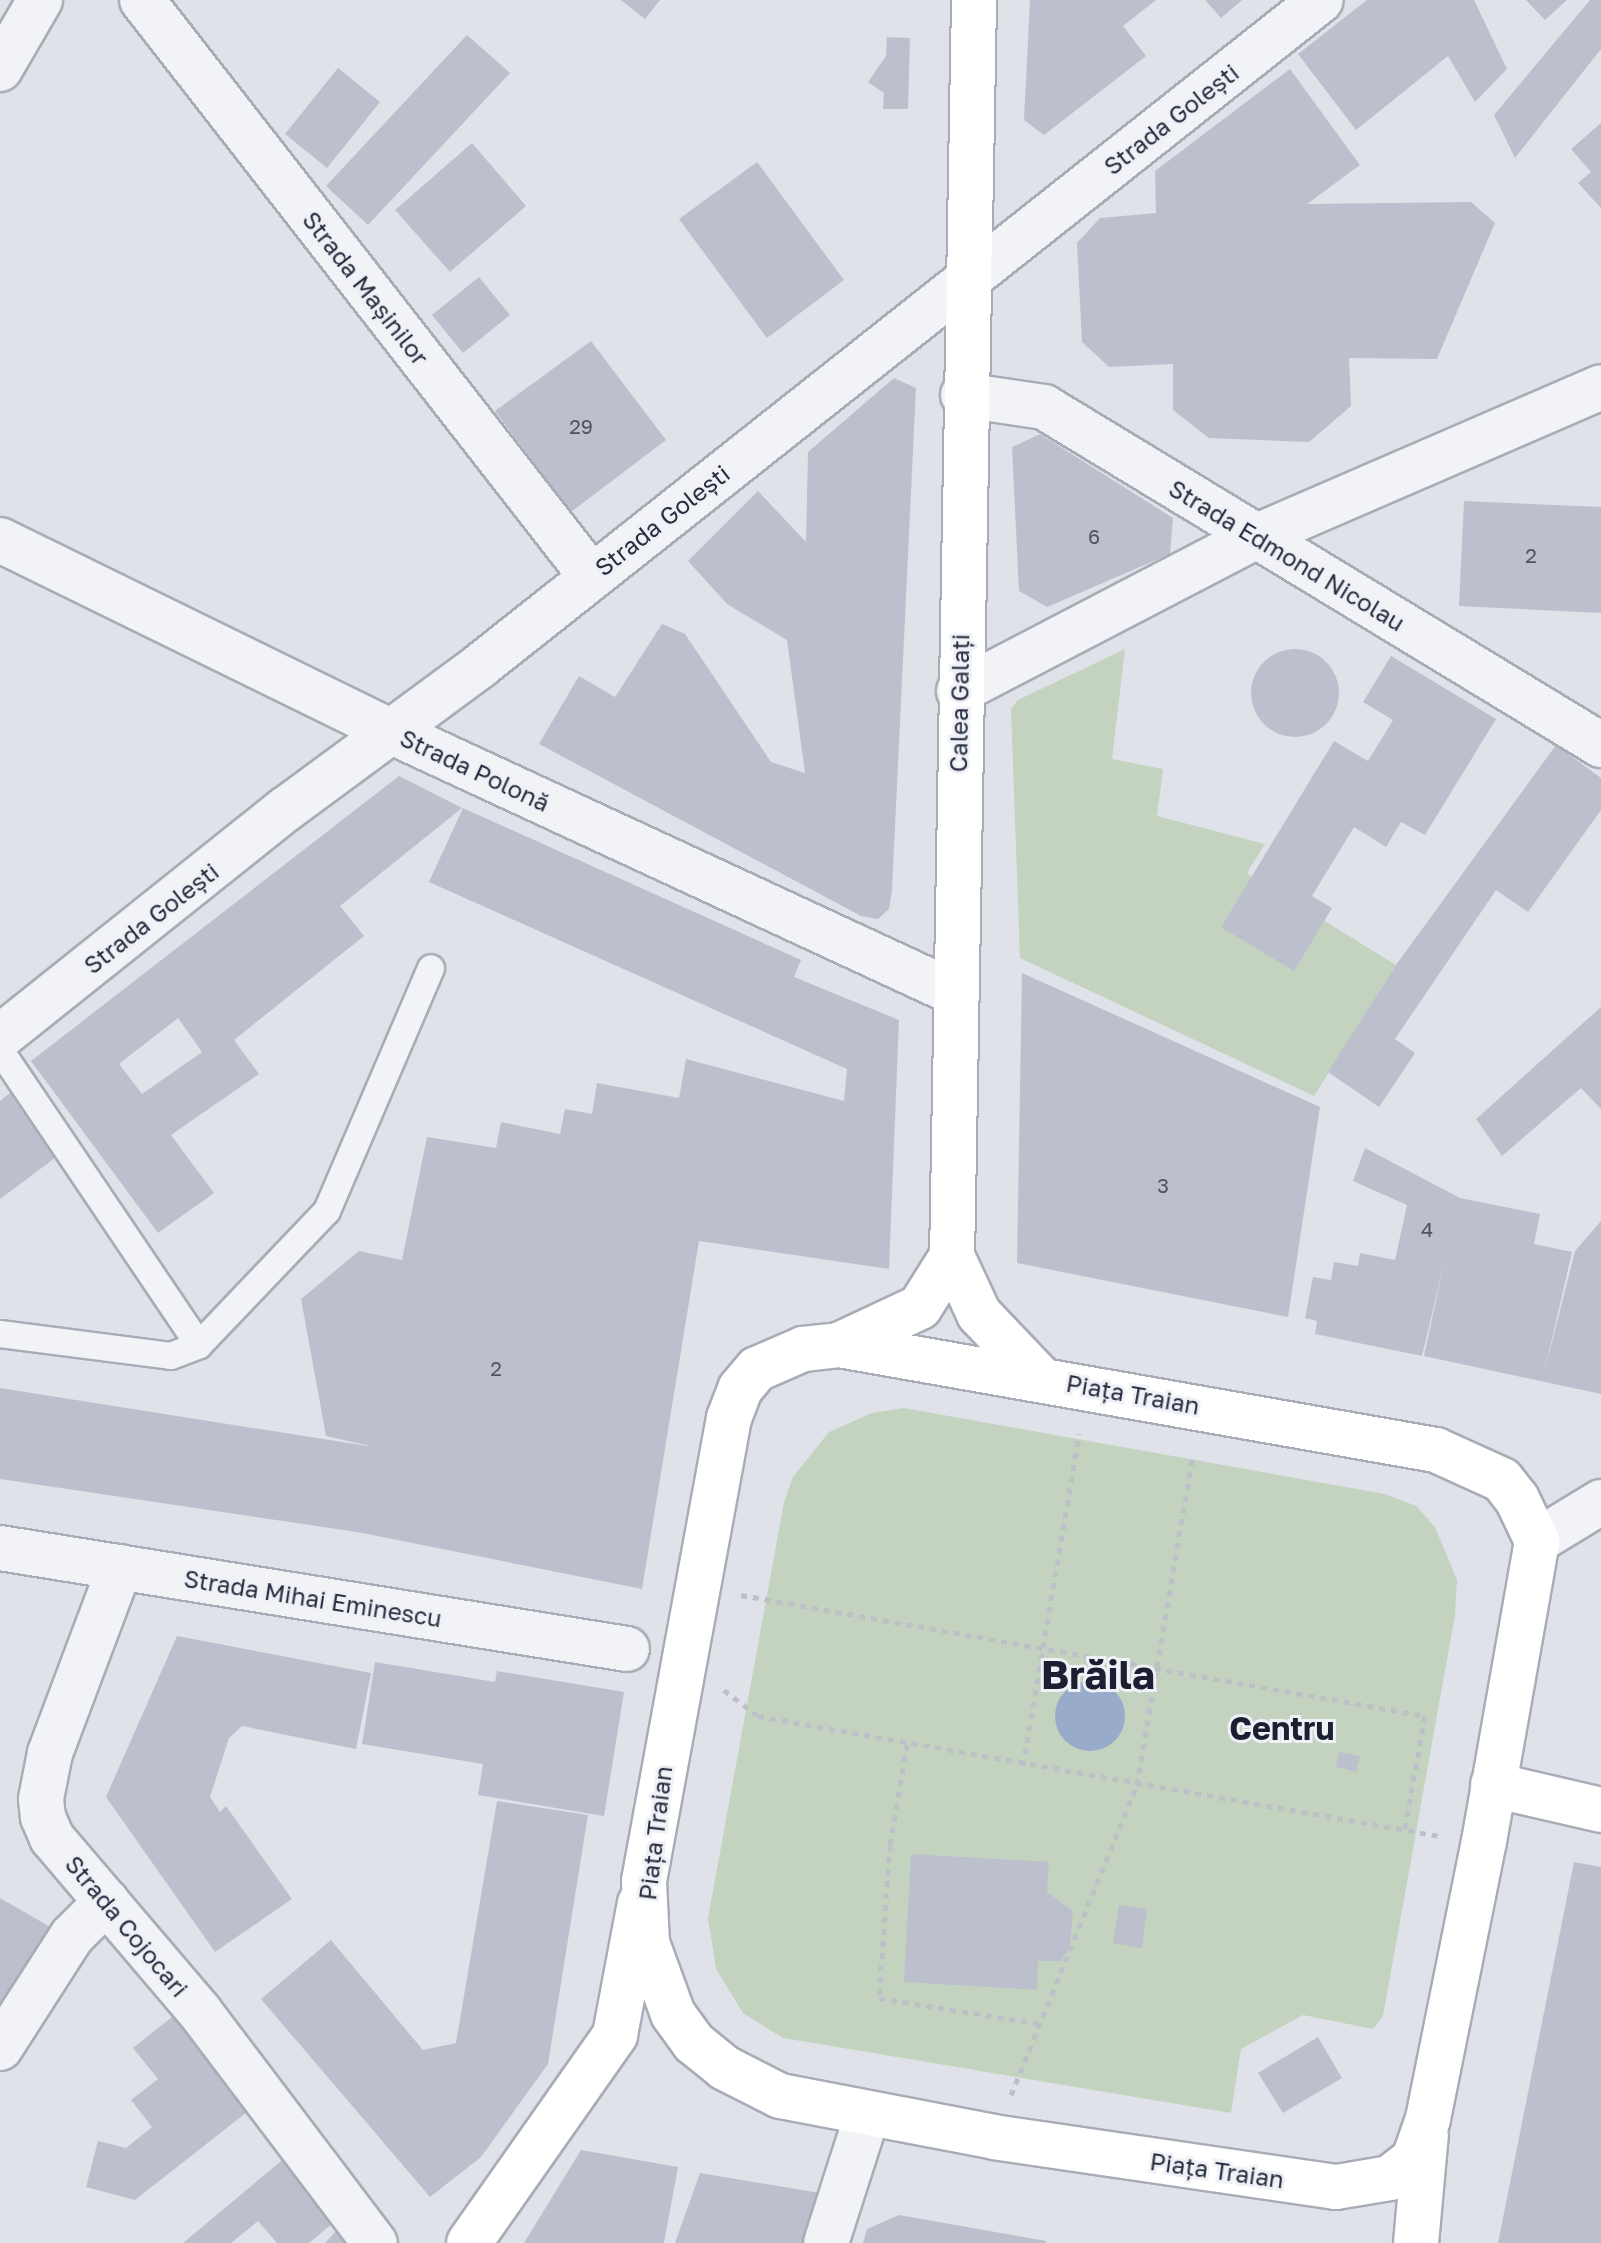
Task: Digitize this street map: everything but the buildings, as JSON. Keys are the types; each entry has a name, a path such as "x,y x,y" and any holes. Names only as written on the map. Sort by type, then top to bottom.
{"main road":[{"name":"Calea Galați","path":"974,0 963,395 952,1256 979,1314 1039,1377"},
{"path":"839,1345 920,1307 952,1256"},
{"name":"Piața Traian","path":"839,1345 1039,1377 1436,1450 1472,1463 1502,1480 1537,1541 1484,1841 1428,2119 1414,2159 1390,2178 1336,2187 995,2137 780,2096 750,2083 694,2043 657,1981 647,1943 644,1881 729,1418 740,1389 757,1369 803,1349 839,1345"},
{"path":"1493,1785 1601,1810"},
{"path":"469,2243 615,2035 644,1881"},
{"path":"1416,2243 1428,2119"}],"street":[{"path":"0,69 40,0"},
{"name":"Strada Mașinilor","path":"142,0 591,576"},
{"name":"Strada Golești","path":"0,1037 286,809 392,732 1321,0"},
{"path":"959,691 1255,537 1601,387"},
{"name":"Strada Edmond Nicolau","path":"963,395 1044,407 1601,745"},
{"name":"Strada Polonă","path":"0,540 392,732 953,992"},
{"path":"1537,1541 1601,1502"},
{"name":"Strada Mihai Eminescu","path":"0,1548 627,1649"},
{"name":"Strada Cojocari","path":"120,1567 50,1753 41,1799 52,1838 200,2012 375,2243"},
{"path":"0,2048 72,1936 107,1901"},
{"path":"826,2243 867,2115"}],"lane":[{"path":"0,1334 171,1356 199,1345 327,1211 431,968"},
{"path":"0,1050 199,1345"}],"path":[{"path":"1023,1766 1087,1386"},
{"path":"995,2137 1137,1785 1201,1406"},
{"path":"731,1593 1156,1671 1425,1716 1404,1832"},
{"path":"714,1683 758,1716 1404,1832 1484,1841"},
{"path":"907,1744 890,1845 879,1998 1040,2024"}],"green space":[{"path":"1125,649 1112,759 1163,769 1157,816 1265,844 1247,873 1396,965 1314,1096 1020,958 1011,709 1018,700"},
{"path":"904,1408 1385,1494 1416,1506 1435,1527 1457,1580 1455,1615 1383,2016 1373,2029 1303,2015 1241,2049 1231,2113 783,2038 743,2013 716,1969 708,1918 784,1502 793,1477 829,1432 872,1413"}],"water":[{"path":"1090,1681 1115,1691 1125,1716 1115,1741 1090,1751 1065,1741 1055,1716 1065,1691"}],"district":[{"name":"Brăila","path":"1098,1674"},
{"name":"Centru","path":"1282,1728"}]}
